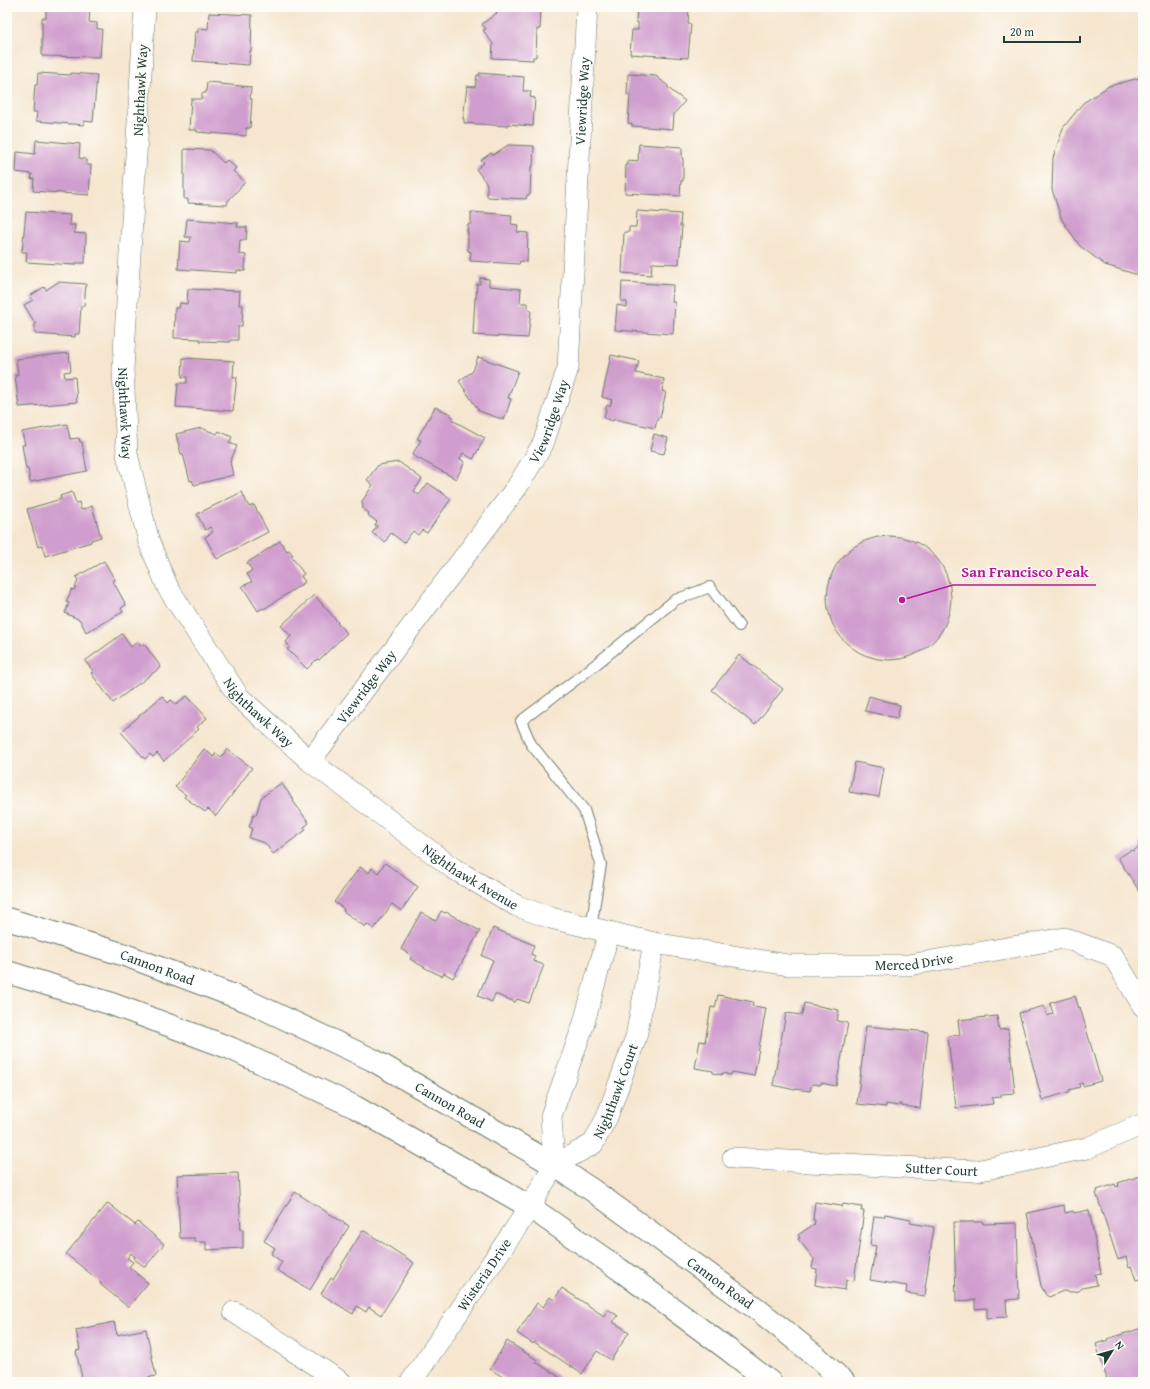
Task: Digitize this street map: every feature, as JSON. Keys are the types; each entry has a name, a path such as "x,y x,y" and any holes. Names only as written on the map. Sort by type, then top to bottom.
{"main road":[{"name":"Cannon Road","path":"7,919 125,955 250,1002 373,1060 554,1165 624,1213 757,1309 817,1357 844,1382"},
{"path":"7,972 109,1003 230,1048 355,1107 530,1207 644,1288 770,1382"}],"street":[{"name":"Nighthawk Way","path":"144,7 123,369 127,454 149,542 168,588 239,697 310,761"},
{"name":"Viewridge Way","path":"310,761 517,488 543,444 568,368 587,7"},
{"name":"Nighthawk Avenue","path":"310,761 454,869 517,906 556,920 654,943"},
{"path":"554,1165 551,1116 583,1026 600,930"},
{"name":"Merced Drive","path":"654,943 788,965 909,965 1065,938 1113,956 1143,1006"},
{"name":"Nighthawk Court","path":"554,1165 593,1144 607,1116 636,1037 654,943"},
{"name":"Sutter Court","path":"733,1158 976,1171 1087,1148 1143,1124"},
{"name":"Wisteria Drive","path":"411,1382 530,1207 554,1165"},
{"path":"234,1312 341,1382"}],"lane":[{"path":"600,930 601,864 584,810 531,744 521,721 590,669 675,600 710,587 740,626"}],"building":[{"path":"46,7 90,8 89,22 97,23 97,29 102,29 100,57 42,56 42,18 46,18"},
{"path":"493,7 541,8 540,29 537,29 536,57 533,57 533,60 492,58 493,44 483,30 486,29 482,24 497,13"},
{"path":"637,7 689,7 688,24 691,24 688,58 630,54 632,30 638,30 638,22 636,22"},
{"path":"209,13 252,15 249,65 193,61 195,32 198,32 198,28 208,29"},
{"path":"38,73 97,75 93,122 84,121 84,125 36,121 37,112 33,112 35,85 37,85"},
{"path":"479,73 524,77 523,91 531,91 530,97 535,98 533,126 464,123 463,119 467,86 475,87 477,75 480,76"},
{"path":"628,74 656,76 668,86 668,88 685,101 674,114 673,129 632,126 632,124 628,123 630,95 627,95"},
{"path":"1143,77 1143,274 1135,274 1105,265 1080,246 1062,220 1052,190 1053,158 1063,128 1083,103 1109,86"},
{"path":"207,82 251,87 250,99 252,99 250,128 246,128 246,136 189,130 191,99 202,99 202,93 206,93"},
{"path":"36,140 80,144 79,158 86,159 86,165 91,165 89,195 33,191 34,178 31,179 32,174 16,172 17,152 35,154"},
{"path":"639,144 682,147 683,181 681,181 680,196 625,193 626,165 628,165 628,160 638,161"},
{"path":"508,145 534,146 533,167 531,167 530,195 527,195 526,199 487,197 487,184 476,169 484,163 481,160 491,153 493,155"},
{"path":"184,149 210,150 224,163 227,160 236,168 233,171 245,182 228,201 227,205 188,203 188,199 184,199"},
{"path":"637,211 681,214 680,226 682,226 679,264 652,263 651,275 622,273 624,232 629,232 629,227 636,227"},
{"path":"26,212 70,215 69,225 75,225 74,233 86,234 85,263 75,263 75,265 26,262 27,252 22,252"},
{"path":"471,212 512,215 511,224 518,225 517,232 528,233 527,262 520,261 519,264 470,261 471,252 468,251 467,232 468,224 471,224"},
{"path":"187,219 238,223 237,227 247,227 246,240 240,240 239,254 246,255 245,271 237,270 237,273 178,269 180,241 190,242 191,237 185,237"},
{"path":"480,278 489,279 489,286 521,289 520,303 528,303 528,310 531,311 528,338 473,335 475,298 477,284 480,284"},
{"path":"58,282 86,284 84,306 81,306 79,334 75,334 75,337 35,334 35,323 24,305 33,300 30,296 44,287 46,290"},
{"path":"622,282 673,285 672,302 675,302 673,334 615,330 617,305 627,307 627,302 621,301"},
{"path":"188,289 240,291 239,305 243,305 242,326 238,326 238,340 230,340 230,342 174,338 175,308 179,308 180,303 187,304"},
{"path":"69,353 71,371 64,372 65,378 75,377 77,402 19,407 15,375 18,375 16,359"},
{"path":"611,355 639,361 636,373 664,379 662,391 666,392 660,418 658,417 655,428 614,419 613,421 604,418 607,405 610,406 612,400 602,397"},
{"path":"478,357 518,371 508,398 511,399 504,420 479,411 459,381 473,371"},
{"path":"183,358 234,361 233,377 237,377 233,411 176,407 178,383 187,383 187,377 182,377"},
{"path":"435,407 451,414 450,415 453,417 452,420 485,438 473,459 463,453 460,459 465,462 456,479 412,455 421,440 417,439"},
{"path":"67,424 70,439 79,438 80,442 82,442 87,471 30,482 22,445 25,445 22,432"},
{"path":"201,428 217,434 219,431 232,437 229,443 237,446 230,462 233,475 194,485 192,480 190,481 176,434"},
{"path":"654,434 668,438 664,454 650,451"},
{"path":"399,462 422,479 414,491 419,495 428,483 451,499 427,533 422,530 418,535 413,531 404,543 391,533 385,542 372,533 377,526 375,525 377,522 363,509 362,501 373,485 367,480 378,465"},
{"path":"72,492 76,503 79,502 81,510 92,506 101,537 91,540 91,542 45,556 42,545 38,547 27,509 61,499 60,496"},
{"path":"242,492 249,507 254,505 268,532 217,559 205,537 213,532 210,527 205,530 197,514"},
{"path":"889,536 913,540 924,546 933,554 941,563 947,574 951,598 947,622 941,633 933,642 924,650 913,656 889,660 865,656 854,650 845,642 837,633 831,622 827,598 831,574 837,563 845,554 854,546 865,540"},
{"path":"280,541 287,551 289,550 293,555 291,556 304,574 301,576 305,582 264,609 263,608 258,611 242,586 252,582 247,574 252,570 247,563"},
{"path":"104,561 115,580 113,581 126,605 121,608 123,612 86,632 80,620 65,613 69,603 66,602 72,589 74,590 78,581 76,577"},
{"path":"314,595 347,633 319,660 317,659 307,669 287,649 290,647 286,642 291,636 281,626"},
{"path":"122,634 131,647 137,642 141,646 144,644 161,667 113,703 91,673 94,672 85,661"},
{"path":"739,655 783,689 755,725 712,690"},
{"path":"162,696 168,703 171,700 176,704 187,696 207,718 197,727 199,729 164,761 157,753 153,757 150,754 145,759 121,732"},
{"path":"869,696 900,705 897,718 865,711"},
{"path":"204,749 214,757 216,753 221,757 227,749 252,768 216,816 208,809 205,812 184,797 186,795 175,787"},
{"path":"855,762 884,768 879,797 849,792"},
{"path":"281,783 309,823 304,827 306,830 273,854 265,843 249,838 252,828 249,827 254,814 256,815 261,798"},
{"path":"1142,834 1143,897 1118,858 1139,847"},
{"path":"385,863 418,887 401,911 392,904 374,929 367,924 365,927 343,911 344,909 334,902 360,867 369,873 372,868 378,873"},
{"path":"441,911 446,912 480,931 453,978 444,973 442,976 429,970 410,959 412,956 401,949 421,912 436,921"},
{"path":"493,928 534,945 531,954 535,956 533,961 544,965 529,1003 517,999 515,1002 495,994 492,1002 478,996 493,960 482,956"},
{"path":"718,995 753,1002 752,1006 766,1008 754,1076 732,1072 731,1075 722,1073 722,1075 713,1073 713,1071 695,1068 700,1041 705,1042 711,1007 715,1008"},
{"path":"1075,996 1079,1008 1080,1007 1101,1081 1083,1086 1082,1083 1079,1084 1080,1087 1069,1090 1069,1092 1042,1100 1019,1013 1044,1006 1047,1016 1053,1014 1050,1003"},
{"path":"804,1003 839,1010 837,1021 848,1023 836,1086 821,1083 820,1085 812,1084 810,1091 795,1090 773,1085 786,1013 802,1015"},
{"path":"997,1016 999,1030 1008,1029 1015,1093 1001,1094 1001,1097 992,1098 993,1104 956,1108 948,1036 960,1035 958,1020"},
{"path":"866,1026 928,1032 920,1108 901,1106 901,1104 898,1106 886,1104 886,1107 857,1104"},
{"path":"238,1173 241,1230 243,1229 243,1248 206,1250 206,1242 195,1242 195,1238 180,1238 177,1175"},
{"path":"1143,1175 1143,1278 1136,1280 1131,1266 1129,1267 1126,1257 1118,1260 1096,1193 1098,1192 1097,1190 1115,1184 1116,1187 1119,1186 1118,1183"},
{"path":"295,1192 349,1226 310,1290 277,1270 282,1262 271,1254 275,1248 264,1241"},
{"path":"815,1202 841,1207 843,1204 862,1207 861,1211 864,1211 854,1281 846,1280 845,1290 815,1285 817,1269 812,1268 814,1259 798,1239 800,1238 798,1235 814,1225 815,1220 813,1220"},
{"path":"108,1203 135,1225 138,1222 164,1244 145,1267 134,1259 135,1257 131,1253 127,1258 133,1262 129,1267 148,1283 128,1307 100,1284 102,1283 66,1254"},
{"path":"1064,1205 1065,1213 1089,1210 1101,1273 1095,1274 1097,1285 1082,1288 1079,1291 1063,1291 1049,1297 1046,1295 1041,1286 1027,1213"},
{"path":"885,1214 911,1219 910,1223 934,1227 925,1296 906,1293 907,1286 870,1280 876,1246 870,1245 874,1216 884,1217"},
{"path":"954,1222 983,1222 983,1224 1017,1223 1019,1299 1006,1300 1007,1317 987,1318 987,1308 975,1309 975,1300 956,1301"},
{"path":"363,1230 414,1263 381,1315 369,1307 366,1312 357,1306 353,1314 321,1294 331,1278 333,1279"},
{"path":"562,1288 604,1316 608,1309 618,1316 613,1322 629,1332 611,1360 597,1351 582,1374 534,1342 533,1344 517,1333 537,1303 543,1307 550,1297 554,1300"},
{"path":"1143,1321 1143,1382 1112,1382 1111,1378 1107,1379 1096,1344 1142,1328 1140,1322"},
{"path":"114,1322 117,1335 146,1329 156,1376 129,1382 128,1379 114,1382 83,1382 76,1351 80,1350 76,1330"},
{"path":"507,1341 537,1360 536,1362 567,1382 511,1382 490,1369"}],"place":[{"name":"San Francisco Peak","path":"902,600"}]}
